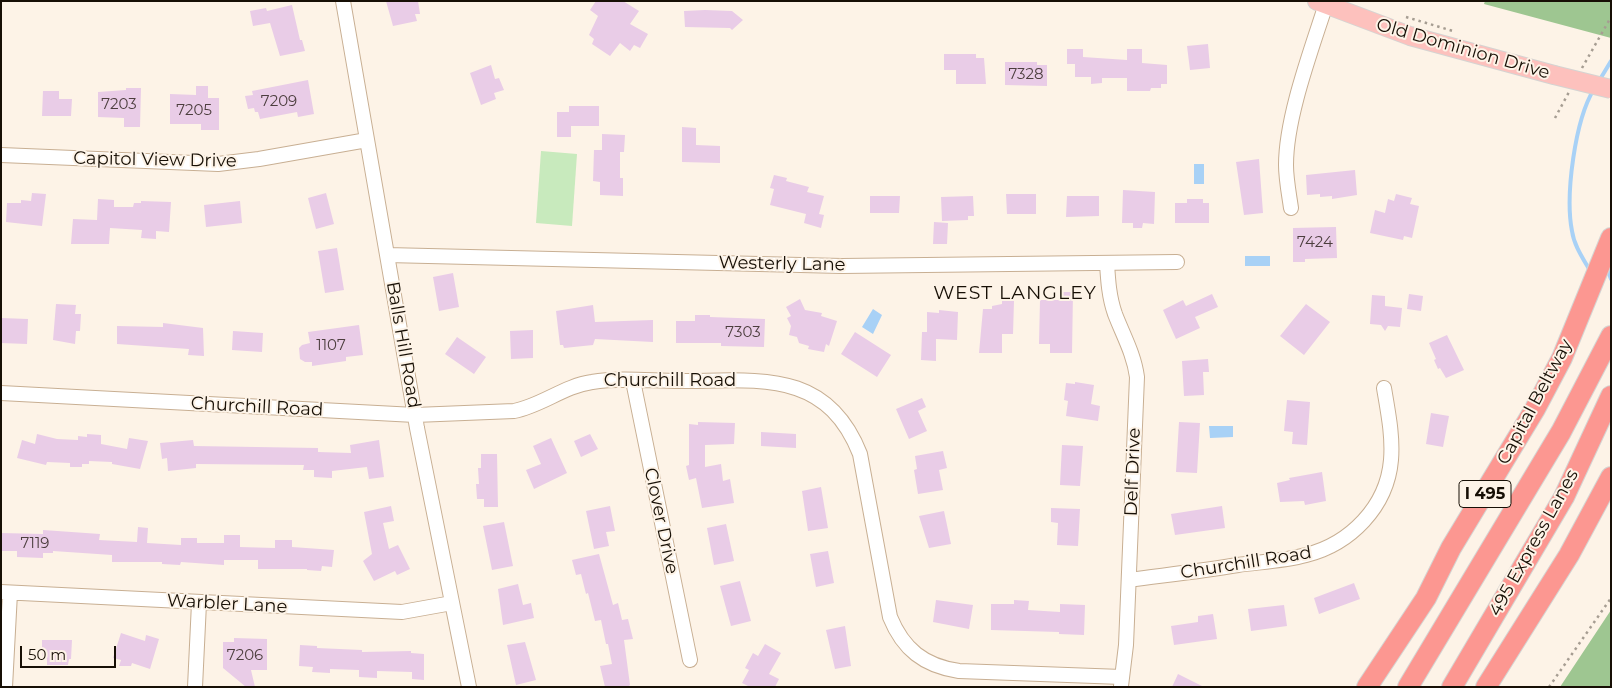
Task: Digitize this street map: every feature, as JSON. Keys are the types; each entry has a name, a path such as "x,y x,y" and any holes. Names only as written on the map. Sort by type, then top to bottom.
{"highway":[{"name":"Capital Beltway","path":"1367,687 1426,598 1451,548 1527,424 1562,358 1611,238"},
{"name":"495 Express Lanes","path":"1408,687 1561,432 1610,338"},
{"name":"495 Express Lanes","path":"1452,687 1564,497 1611,396"},
{"path":"1486,687 1569,555 1611,477"}],"main road":[{"name":"Old Dominion Drive","path":"1322,3 1410,36 1611,90"}],"street":[{"name":"Balls Hill Road","path":"343,1 415,415 469,687"},
{"path":"1291,208 1286,165 1288,138 1322,3"},
{"name":"Capitol View Drive","path":"1,155 218,164 259,159 366,140"},
{"name":"Westerly Lane","path":"387,255 842,266 1177,262"},
{"name":"Delf Drive","path":"1107,263 1109,290 1115,313 1135,361 1137,377 1129,580 1122,682"},
{"name":"Clover Drive","path":"633,381 690,660"},
{"name":"Churchill Road","path":"1,394 415,415 514,411 529,408 574,386 591,382 779,383 797,387 815,395 831,407 853,436 860,454 890,617 905,645 929,664 959,672 1122,682"},
{"name":"Churchill Road","path":"1129,580 1304,556 1341,541 1370,514 1387,481 1392,441 1384,388"},
{"path":"5,687 6,592"},
{"name":"Warbler Lane","path":"6,592 402,612 452,603"},
{"path":"195,687 199,603"}],"path":[{"path":"1398,15 1454,31"},
{"path":"1550,687 1611,598"}],"green space":[{"path":"1485,1 1611,1 1611,38 1484,4"},
{"path":"541,151 577,154 572,226 536,223"},
{"path":"1611,610 1611,687 1560,687"}],"water":[{"path":"1194,164 1204,164 1204,184 1194,184"},
{"path":"1245,256 1270,256 1270,266 1245,266"},
{"path":"873,309 882,315 873,334 862,327"},
{"path":"1209,426 1233,426 1233,437 1210,438"}],"building":[{"path":"386,1 418,1 420,14 415,14 417,21 393,26"},
{"path":"596,1 623,1 639,11 630,24 648,34 640,48 634,45 630,51 620,43 610,56 592,44 594,39 589,35 598,16 590,10"},
{"path":"292,5 300,40 302,40 305,51 280,56 270,23 253,26 250,11 266,8 267,11"},
{"path":"684,11 732,11 743,20 732,30 730,28 685,27"},
{"path":"1208,44 1210,68 1190,70 1187,46"},
{"path":"1067,49 1083,49 1083,57 1127,60 1127,49 1142,49 1142,63 1167,65 1167,84 1161,84 1161,88 1151,88 1150,91 1127,91 1127,78 1102,78 1102,83 1091,84 1091,77 1075,77 1075,64 1067,64"},
{"path":"944,54 976,54 976,58 984,58 986,84 956,84 956,70 944,70"},
{"path":"1005,62 1037,62 1037,65 1047,65 1047,86 1005,85"},
{"path":"491,65 495,79 499,78 504,90 494,93 496,99 481,105 470,73"},
{"path":"308,80 314,114 298,117 297,112 260,119 258,112 255,112 254,108 248,109 245,96 253,95 252,91"},
{"path":"196,86 208,86 208,98 219,98 219,130 201,130 201,124 170,124 170,94 196,95"},
{"path":"126,88 141,88 140,127 124,127 124,118 98,117 98,92 126,90"},
{"path":"43,91 59,91 59,99 72,99 71,116 42,116"},
{"path":"569,106 599,106 599,126 571,126 571,137 557,137 557,112 569,112"},
{"path":"682,127 696,128 696,145 720,146 720,163 682,162"},
{"path":"602,134 625,135 624,152 620,152 620,178 623,178 623,196 600,195 600,182 593,181 594,150 602,150"},
{"path":"1259,159 1263,213 1244,215 1236,162"},
{"path":"1355,170 1357,195 1332,199 1332,196 1320,197 1320,194 1307,195 1306,175"},
{"path":"774,175 787,178 786,181 809,187 807,192 824,196 819,214 824,215 821,228 804,223 806,214 770,205 774,189 770,188"},
{"path":"1123,190 1155,192 1154,224 1143,223 1142,228 1133,228 1133,223 1122,223"},
{"path":"32,193 46,194 42,226 6,222 7,203 21,203 21,200 31,201"},
{"path":"326,193 334,224 316,229 308,198"},
{"path":"1006,194 1036,194 1036,214 1007,214"},
{"path":"1396,194 1412,198 1410,204 1419,206 1412,238 1404,236 1403,240 1370,233 1375,210 1385,213 1388,199 1394,201"},
{"path":"870,196 900,196 899,213 870,213"},
{"path":"973,196 974,216 968,216 968,220 942,221 941,197"},
{"path":"1067,196 1099,196 1099,216 1066,217"},
{"path":"98,199 114,200 114,207 133,207 134,203 141,203 141,201 171,202 169,232 156,231 156,239 141,238 142,230 110,228 109,244 71,244 73,219 97,220"},
{"path":"1187,199 1203,199 1203,203 1209,203 1209,223 1175,223 1175,203 1187,203"},
{"path":"240,201 242,223 206,227 204,205"},
{"path":"934,222 948,223 947,244 933,244"},
{"path":"1336,227 1337,258 1305,259 1305,262 1293,262 1293,228"},
{"path":"337,248 344,290 325,293 318,251"},
{"path":"453,273 459,307 439,311 433,277"},
{"path":"1059,292 1073,292 1072,353 1050,353 1050,344 1039,344 1040,300 1059,300"},
{"path":"1212,294 1218,307 1195,317 1200,328 1176,339 1163,310 1183,300 1186,306"},
{"path":"1409,294 1423,296 1421,311 1407,309"},
{"path":"1372,295 1385,296 1385,306 1402,308 1400,327 1388,326 1385,331 1381,325 1370,324"},
{"path":"800,299 805,310 822,313 821,316 837,321 829,346 826,344 824,352 808,349 809,346 799,343 797,337 789,335 791,326 787,318 791,316 786,307"},
{"path":"1002,301 1014,301 1013,334 1002,334 1002,353 979,353 983,309 992,309 992,306 1002,304"},
{"path":"56,304 76,305 75,314 81,314 80,331 76,331 75,344 53,340"},
{"path":"1306,304 1330,322 1304,355 1280,336"},
{"path":"593,305 595,322 653,320 653,342 595,339 593,345 564,348 563,345 560,345 556,311"},
{"path":"939,310 958,312 957,340 936,339 936,361 921,360 922,332 927,332 927,312 939,313"},
{"path":"695,315 765,319 764,347 721,346 721,343 676,343 676,321 695,321"},
{"path":"1,318 28,319 27,344 1,343"},
{"path":"163,323 203,328 204,356 188,355 189,349 117,344 117,326 163,327"},
{"path":"359,325 363,355 346,357 346,361 312,366 312,362 305,362 300,359 299,348 310,343 308,332"},
{"path":"533,330 533,358 511,359 510,331"},
{"path":"233,331 263,333 262,352 232,350"},
{"path":"855,332 891,355 877,377 841,354"},
{"path":"1447,335 1464,370 1446,378 1440,368 1438,369 1429,343"},
{"path":"457,337 486,357 474,374 445,354"},
{"path":"1208,359 1209,372 1203,372 1204,395 1184,396 1182,361"},
{"path":"1075,382 1094,385 1091,404 1100,406 1098,421 1066,416 1068,401 1064,400 1066,383 1075,384"},
{"path":"922,398 926,407 918,411 927,431 909,439 896,409"},
{"path":"1287,400 1310,402 1307,445 1292,444 1293,432 1284,431"},
{"path":"1431,413 1449,416 1443,447 1426,444"},
{"path":"698,422 735,423 734,444 705,445 705,467 721,464 723,481 730,479 734,503 702,508 696,478 689,480 686,466 689,465 689,424 698,425"},
{"path":"1179,422 1200,423 1197,473 1176,472"},
{"path":"761,432 796,434 796,448 761,446"},
{"path":"37,434 57,439 78,440 78,436 87,437 87,434 101,435 101,444 127,449 129,438 148,441 140,469 112,464 112,462 89,461 89,464 82,464 82,467 70,467 70,463 47,462 46,465 17,458 22,440 35,444"},
{"path":"590,434 598,449 581,457 574,441"},
{"path":"551,438 567,473 534,489 526,470 541,464 533,446"},
{"path":"193,440 194,446 318,448 318,452 351,453 350,445 379,440 384,477 369,479 367,467 332,471 332,478 314,477 314,470 303,470 304,465 196,464 196,468 168,471 167,458 162,459 160,443"},
{"path":"1062,445 1083,446 1080,486 1060,485"},
{"path":"943,451 947,468 939,470 943,490 918,494 914,470 917,469 915,456"},
{"path":"481,454 497,454 498,507 484,507 484,499 477,499 476,484 479,484 478,468 481,468"},
{"path":"1322,472 1326,501 1305,505 1304,501 1280,502 1277,483 1290,480 1289,478"},
{"path":"821,487 828,528 808,531 802,491"},
{"path":"391,506 394,521 383,523 389,549 398,545 410,569 397,575 395,571 374,581 363,561 372,554 364,512"},
{"path":"610,506 615,531 606,532 609,546 594,549 586,511"},
{"path":"1222,506 1225,528 1175,535 1171,514"},
{"path":"1051,508 1080,509 1078,546 1057,545 1058,523 1051,522"},
{"path":"944,511 951,544 929,548 919,516"},
{"path":"504,522 513,566 492,570 483,526"},
{"path":"726,524 734,561 714,565 707,528"},
{"path":"138,527 148,528 147,543 181,545 181,538 197,538 197,543 224,543 224,535 240,535 240,547 275,548 275,540 292,540 292,547 334,550 332,567 322,566 321,571 307,569 258,569 258,560 224,560 224,565 181,562 180,565 162,564 162,562 112,562 112,555 53,551 53,553 43,553 43,558 17,557 17,551 1,551 1,533 43,534 43,530 100,534 99,540 137,542"},
{"path":"828,551 834,583 816,587 810,554"},
{"path":"599,554 613,605 618,603 622,620 628,619 633,639 624,640 630,685 628,687 605,687 600,666 612,664 608,644 606,644 601,620 595,621 581,574 576,575 572,560"},
{"path":"740,581 751,621 731,626 720,586"},
{"path":"1354,583 1360,599 1319,614 1314,598"},
{"path":"518,584 523,605 531,603 534,618 503,625 498,589"},
{"path":"936,600 973,605 969,629 933,622"},
{"path":"1014,600 1029,601 1028,610 1060,612 1060,604 1085,605 1084,635 1059,634 1059,632 991,630 991,604 1014,604"},
{"path":"1284,605 1287,626 1251,631 1248,609"},
{"path":"1213,614 1217,639 1174,645 1171,626 1198,622 1198,616"},
{"path":"845,626 851,666 835,669 826,630"},
{"path":"121,633 145,641 146,635 159,639 150,669 132,663 131,666 119,666 121,660 113,658"},
{"path":"234,638 267,639 267,670 251,670 255,687 246,687 223,668 223,642 234,642"},
{"path":"42,640 72,640 71,659 69,659 68,665 47,665 47,659 42,659"},
{"path":"525,642 536,680 516,685 507,645"},
{"path":"765,644 781,653 769,674 779,679 775,687 750,687 742,683 749,670 745,668 753,653 758,656"},
{"path":"300,645 317,646 317,648 362,650 362,652 411,651 411,653 424,654 424,680 412,679 412,672 377,671 377,678 359,677 359,670 330,669 330,673 312,672 313,667 299,666"},
{"path":"1178,674 1204,687 1172,687"}],"waterway":[{"path":"1599,81 1611,61"},
{"path":"1591,269 1589,269 1576,246 1573,236 1570,198 1573,158 1577,138 1587,103 1594,89"},
{"path":"1607,269 1611,279"}],"district":[{"name":"WEST LANGLEY","path":"1015,293"}]}
